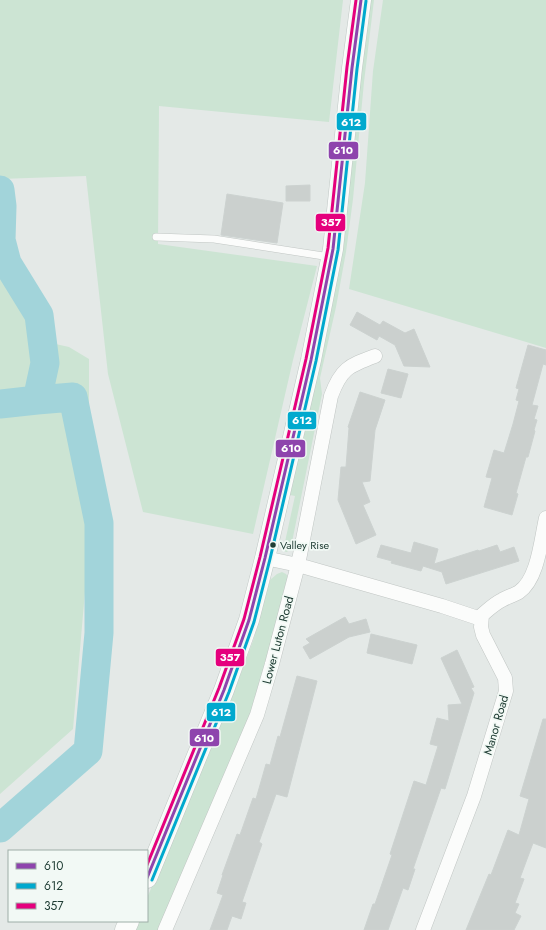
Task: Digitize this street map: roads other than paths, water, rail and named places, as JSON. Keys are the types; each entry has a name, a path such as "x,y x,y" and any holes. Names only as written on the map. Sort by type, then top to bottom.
{"main road":[{"path":"148,876 224,690 249,620 265,558 311,360 331,257 361,0"}],"street":[{"name":"Lower Luton Road","path":"165,930 257,715 298,565 331,396 337,381 353,364 375,356"},
{"path":"265,558 298,565 442,606 481,619 482,615 492,606 518,592 527,585 534,573 546,518"},
{"name":"Manor Road","path":"423,930 474,796 506,691 506,678 483,635 481,619"}],"lane":[{"path":"156,237 214,239 331,257"}],"waterway":[{"path":"0,190 2,206 1,240 7,263 39,315 45,363 37,400 0,404"},
{"path":"0,828 88,751 99,633 99,523 73,397 37,400"}],"place":[{"name":"Valley Rise","path":"273,545"}]}
